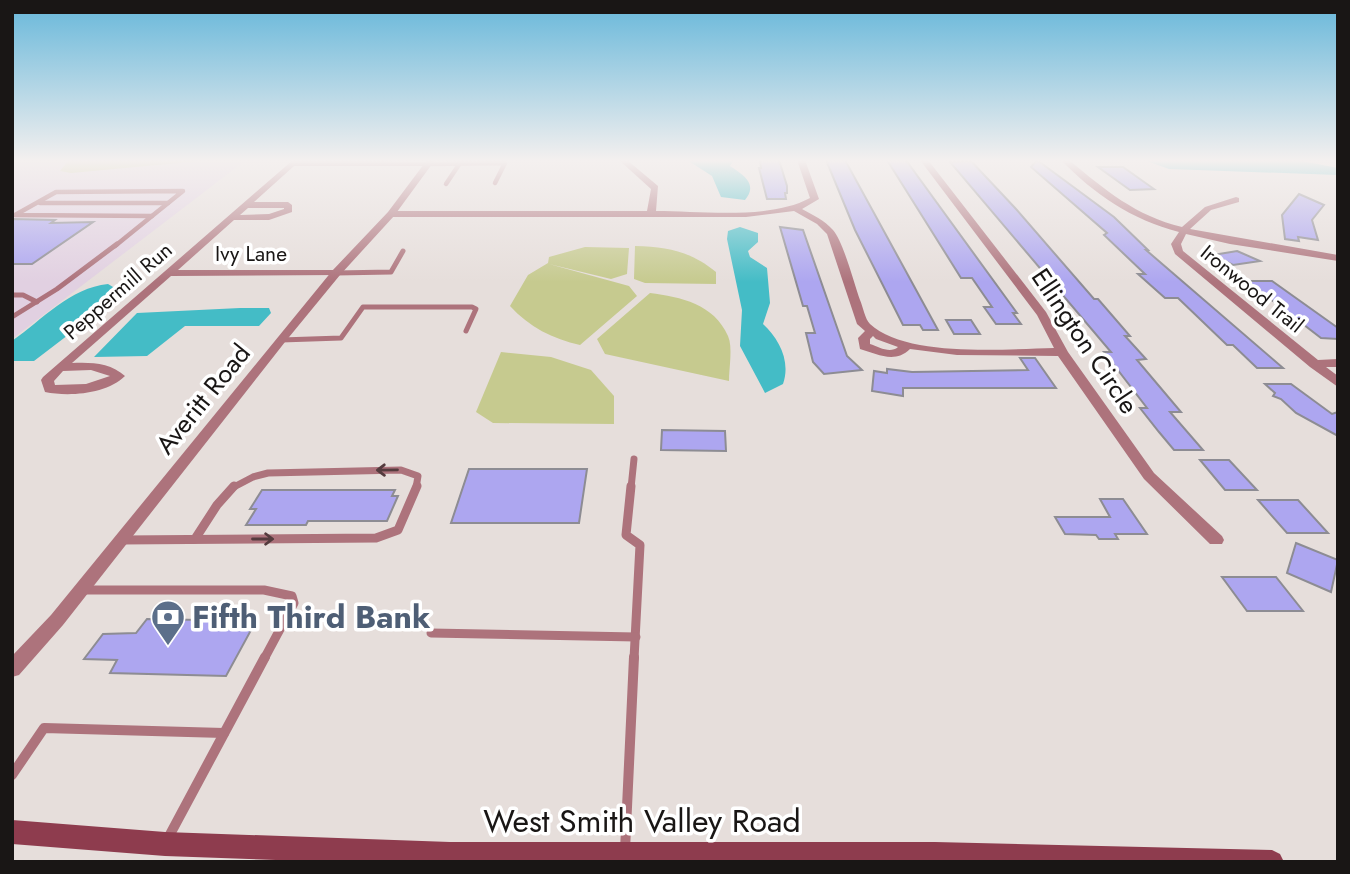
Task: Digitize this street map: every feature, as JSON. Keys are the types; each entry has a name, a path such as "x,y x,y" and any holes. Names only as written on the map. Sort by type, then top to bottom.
{"main road":[{"name":"West Smith Valley Road","path":"12,832 165,844 450,854 935,854 1272,862"}],"street":[{"name":"Peppermill Run","path":"60,368 98,367 111,369 119,376 105,385 74,390 50,389 47,380 60,368 167,274 231,216 249,201"},
{"name":"Averitt Road","path":"12,669 122,540 336,273 401,201"},
{"path":"651,213 653,201"},
{"path":"391,214 746,214 798,210 812,201"},
{"name":"Ellington Circle","path":"955,201 1042,314 1062,352 1149,476 1216,540"},
{"path":"1117,201 1130,211 1183,231 1338,258"},
{"name":"Ironwood Trail","path":"1230,201 1202,210 1183,231 1176,244 1178,252 1338,383"},
{"path":"231,216 282,215 289,210 288,205 244,205"},
{"path":"798,210 820,222 831,233 863,324 871,332 864,338 864,346 873,351 899,353 906,346 934,351 1062,352"},
{"name":"Ivy Lane","path":"167,274 336,273"},
{"path":"1314,364 1338,363"}],"lane":[{"path":"40,201 15,215 152,216"},
{"path":"12,317 37,302 171,201"},
{"path":"36,203 168,203"},
{"path":"336,273 391,272 403,251"},
{"path":"12,295 23,295 37,302"},
{"path":"281,340 341,338 363,307 472,307 476,309 466,331"},
{"path":"625,854 640,545 626,535 634,459"},
{"path":"122,540 376,538 387,536 398,530 419,482 418,476 401,470 268,473 254,476 229,488 195,539"},
{"path":"81,590 264,590 292,596 294,603 165,844"},
{"path":"431,634 636,637"},
{"path":"12,775 44,728 224,733"}],"shaded area":[{"path":"12,201 193,201 12,339"}],"green space":[{"path":"635,246 668,249 697,259 716,272 716,284 645,283 634,279"},
{"path":"585,247 629,248 627,274 611,279 549,264 629,286 637,296 580,345 542,331 510,306 528,275 548,263 549,257"},
{"path":"650,293 685,300 714,316 728,336 731,352 729,381 605,354 597,339"},
{"path":"501,352 551,357 591,370 614,396 614,424 493,423 476,412"}],"water":[{"path":"740,227 758,233 758,242 748,251 750,257 767,268 770,303 763,324 774,336 786,367 783,384 765,393 740,346 742,310 727,239 728,231"},
{"path":"108,284 123,293 34,361 12,361 12,341 69,298"},
{"path":"269,308 271,313 259,326 185,326 147,356 94,357 137,313"}],"building":[{"path":"843,201 867,201 938,330 923,330 920,325 903,325"},
{"path":"913,201 935,201 1017,313 1013,313 1021,324 996,324 984,307 992,307 972,278 961,278"},
{"path":"983,201 1008,201 1094,299 1098,299 1146,359 1137,360 1181,412 1170,412 1203,450 1174,450 1140,408 1147,408 1104,352 1111,352"},
{"path":"1070,201 1092,201 1114,217 1146,250 1283,368 1257,368 1233,345 1227,345 1178,298 1165,298 1138,274 1145,274 1104,235 1107,233"},
{"path":"1294,201 1314,201 1324,205 1312,220 1318,240 1298,237 1299,241 1285,239 1282,215"},
{"path":"12,219 55,220 51,223 93,222 32,264 12,264"},
{"path":"780,227 803,230 847,356 862,370 824,374 813,362 806,333 815,333 807,306 803,306"},
{"path":"1237,251 1260,261 1233,265 1213,255"},
{"path":"1247,281 1272,281 1338,328 1338,339 1321,338"},
{"path":"946,320 971,320 980,334 954,334"},
{"path":"1020,358 1035,358 1056,388 903,388 903,396 872,391 874,371 1028,370"},
{"path":"1265,384 1291,384 1332,414 1338,412 1338,436 1296,413 1281,399 1273,396 1275,393"},
{"path":"662,430 725,431 726,451 661,450"},
{"path":"1200,460 1229,460 1257,490 1225,490"},
{"path":"469,469 587,469 579,523 451,523"},
{"path":"262,490 395,490 392,496 398,496 387,521 308,521 306,525 246,525 256,509 250,509"},
{"path":"1100,499 1123,499 1147,534 1115,534 1118,539 1099,539 1096,535 1065,534 1055,517 1110,517"},
{"path":"1258,500 1298,500 1328,533 1287,533"},
{"path":"1296,543 1338,560 1331,592 1287,573"},
{"path":"1222,577 1276,577 1303,611 1247,611"},
{"name":"Fifth Third Bank","path":"147,619 256,621 226,676 110,673 117,660 84,659 103,634 136,633"}],"place":[{"name":"Fifth Third Bank","path":"168,647"}]}
